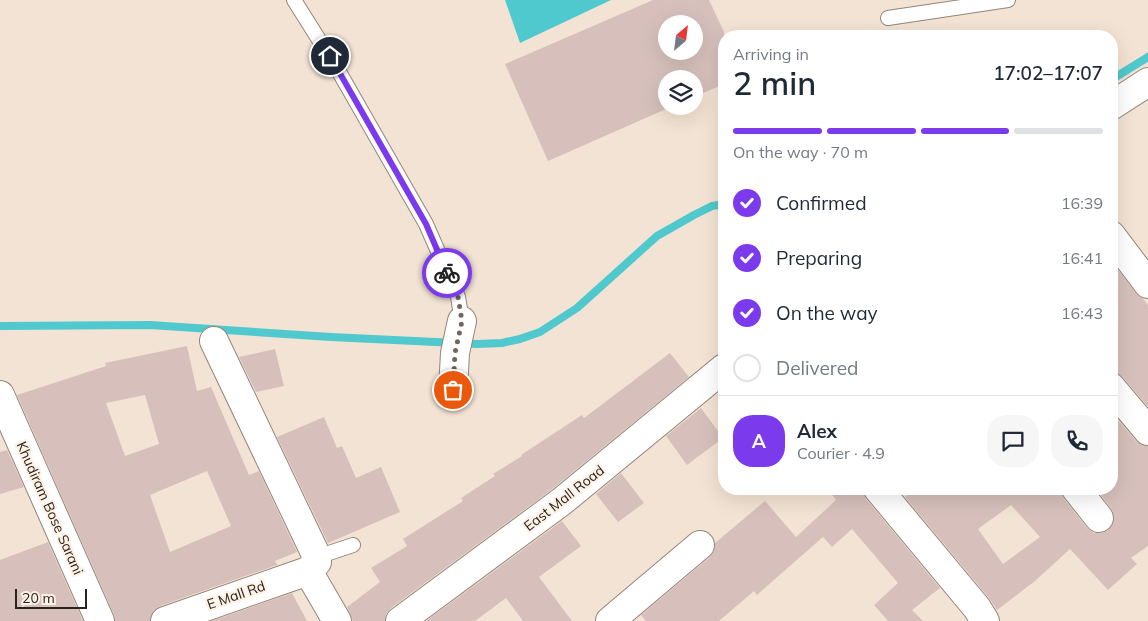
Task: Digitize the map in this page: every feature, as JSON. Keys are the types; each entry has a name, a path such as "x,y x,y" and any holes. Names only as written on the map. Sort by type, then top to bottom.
{"street":[{"path":"1118,101 1148,82"},
{"path":"1118,244 1148,284"},
{"path":"453,390 455,353 462,321"},
{"path":"214,341 337,621"},
{"name":"East Mall Road","path":"400,621 561,502 718,373"},
{"name":"Khudiram Bose Sarani","path":"0,395 100,621"},
{"path":"1118,395 1148,431"},
{"path":"883,495 986,621"},
{"path":"1081,495 1099,518"},
{"path":"610,621 700,545"},
{"name":"E Mall Rd","path":"181,618 312,564"}],"lane":[{"path":"294,0 338,70 426,224 458,297 462,321"},
{"path":"888,18 1008,0"},
{"path":"312,564 354,545"}],"water":[{"path":"505,0 611,0 520,43"}],"building":[{"path":"653,0 709,0 723,30 718,30 718,87 703,93 703,70 658,70 658,113 548,161 505,64"},
{"path":"1118,270 1148,305 1148,407 1118,374"},
{"path":"187,346 197,391 211,387 249,475 259,471 297,552 275,561 277,565 160,606 153,611 150,621 115,621 17,395 106,366 105,363","holes":["145,395 159,444 125,456 106,403","207,471 231,526 170,552 150,495"]},
{"path":"275,349 284,386 256,392 239,357"},
{"path":"670,353 689,377 551,490 391,608 386,614 385,621 353,621 347,607 380,582 371,568 407,546 403,539 463,501 461,498 495,476 493,474 521,455 582,415 584,418"},
{"path":"701,408 718,431 718,442 687,465 666,436"},
{"path":"324,417 337,448 342,446 356,478 381,467 400,512 328,543 277,437"},
{"path":"1118,420 1136,441 1148,446 1148,546 1131,558 1137,564 1108,590 1070,549 1035,581 997,610 905,497 908,495 1063,495 1087,528 1094,533 1102,533 1109,530 1113,524 1114,516 1111,508 1101,495 1118,495","holes":["1011,505 1040,537 1003,564 978,529"]},
{"path":"7,450 24,487 0,494 0,452"},
{"path":"621,473 644,503 618,522 596,494"},
{"path":"832,495 864,495 940,588 912,610 923,621 888,621 874,605 898,583 852,529 832,547 823,537 757,595 754,591 719,621 646,621 641,615 710,557 714,551 715,543 765,501 796,537 836,500"},
{"path":"562,521 581,546 539,577 572,621 523,621 506,598 475,621 426,621"},
{"path":"48,542 83,621 0,621 0,560"},
{"path":"292,593 307,621 212,621"}],"waterway":[{"path":"1118,76 1148,57"},
{"path":"0,326 150,325 331,337 477,344 502,343 540,332 577,308 657,236 694,215 718,205"}],"way so far":[{"path":"447,273 458,297 462,321 455,353 453,390"}],"route":[{"path":"330,56 426,224 447,273"}]}
